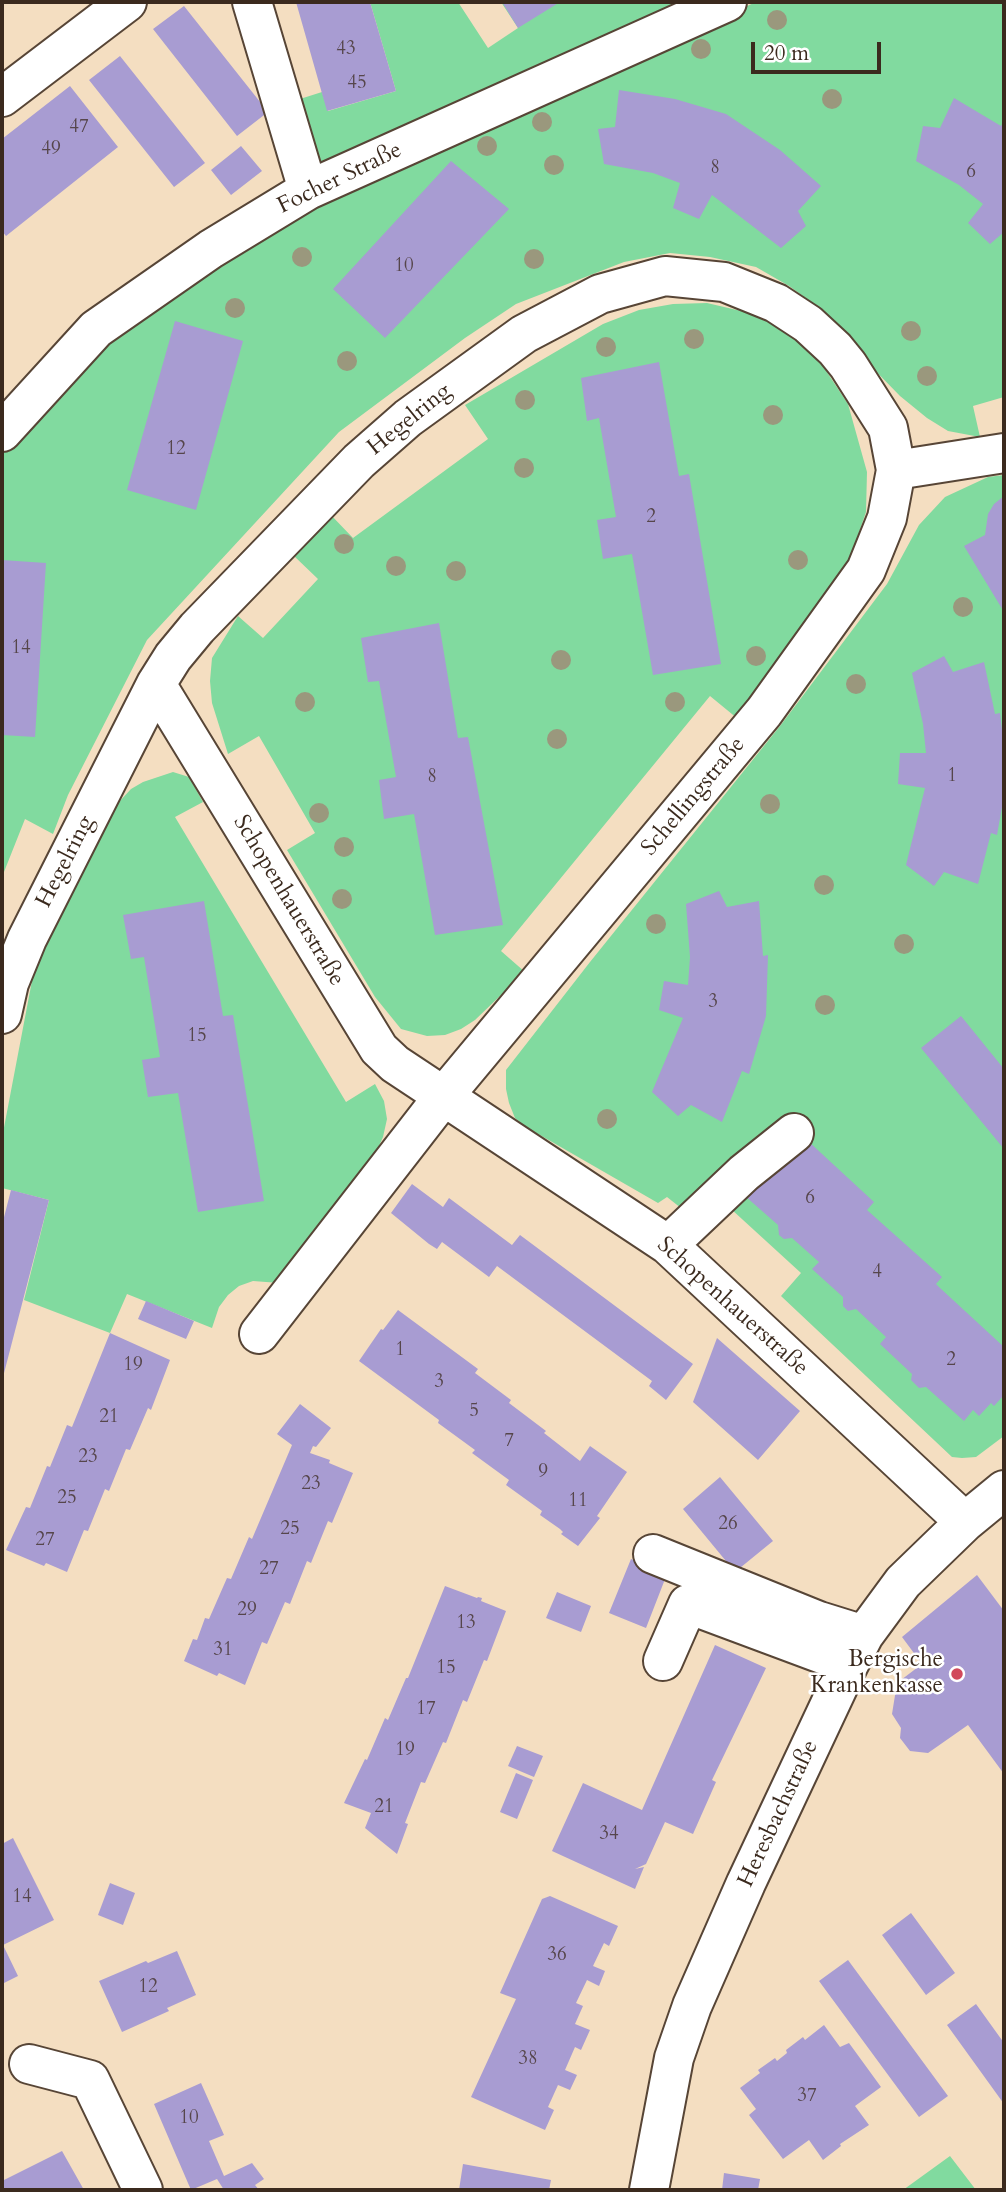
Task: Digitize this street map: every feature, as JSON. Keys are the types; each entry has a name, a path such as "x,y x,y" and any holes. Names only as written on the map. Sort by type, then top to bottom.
{"street":[{"path":"2,97 127,2"},
{"path":"251,2 308,190"},
{"name":"Focher Straße","path":"2,432 96,329 211,249 308,190 727,2"},
{"name":"Hegelring","path":"2,1014 9,983 27,939 156,684 173,657 197,628 359,461 408,418 524,334 600,294 664,276 724,282 776,303 808,324 835,349 888,428 896,470"},
{"path":"896,470 1004,453"},
{"name":"Schellingstraße","path":"443,1097 764,712 866,570 887,518 896,470"},
{"name":"Schopenhauerstraße","path":"156,684 379,1049 395,1064 443,1097 668,1245 965,1522"},
{"path":"260,1334 443,1097"},
{"path":"668,1245 744,1173 793,1133"},
{"name":"Heresbachstraße","path":"649,2190 674,2058 692,2006 746,1883 856,1650 903,1581 965,1522 1004,1490"},
{"path":"653,1554 819,1621 856,1650"},
{"path":"663,1661 688,1604 856,1650"},
{"path":"29,2064 90,2080 144,2190"}],"green space":[{"path":"370,2 458,2 488,48 518,28 501,2 700,2 322,167 300,99 322,92 328,111 396,91"},
{"path":"756,2 1004,2 1004,397 973,406 980,437 948,431 927,418 900,396 859,354 821,309 756,267 710,257 670,253 624,262 516,304 465,338 339,432 147,640 68,795 53,834 25,819 2,877 2,450 97,347 309,203"},
{"path":"707,303 754,314 798,336 817,357 848,404 867,472 866,512 850,559 738,719 710,696 501,951 525,972 475,1020 461,1029 445,1035 427,1036 401,1029 375,997 287,850 315,833 259,736 228,754 212,703 212,658 238,616 263,638 318,579 294,556 329,513 353,538 488,439 465,405 603,324 639,310 673,304"},
{"path":"1004,475 1004,1436 976,1457 962,1458 952,1457 781,1296 801,1273 731,1209 686,1212 667,1197 658,1203 526,1127 515,1118 509,1103 506,1070 780,726 887,584 919,525 945,497 988,477"},
{"path":"173,772 189,777 203,802 175,817 346,1102 375,1084 384,1101 387,1119 374,1157 279,1283 253,1281 239,1286 219,1307 212,1328 127,1294 110,1333 24,1300 49,1200 2,1188 2,1138 35,965 119,802 131,789 143,782"},
{"path":"950,2156 976,2190 903,2190"}],"building":[{"path":"296,2 370,2 396,91 327,111"},
{"path":"502,2 560,2 518,28"},
{"path":"184,6 268,112 237,136 153,29"},
{"path":"120,56 205,163 174,187 89,80"},
{"path":"70,86 118,147 6,236 2,231 2,139"},
{"path":"619,90 675,99 726,114 780,150 821,186 798,211 806,226 781,248 712,195 699,219 673,208 680,183 653,173 604,164 598,129 615,127"},
{"path":"954,98 1001,126 1004,120 1004,232 990,244 968,223 983,204 959,185 916,161 923,126 940,128"},
{"path":"241,146 262,171 231,195 211,170"},
{"path":"451,161 509,209 385,338 333,289"},
{"path":"175,321 243,341 196,510 127,490"},
{"path":"659,362 679,476 689,474 721,664 653,675 632,554 603,559 597,520 616,517 599,418 587,421 581,378"},
{"path":"1004,496 1004,612 964,546 985,535 988,514 994,504"},
{"path":"2,560 46,563 35,737 2,735"},
{"path":"439,623 458,738 468,737 503,925 435,935 414,814 384,819 379,780 396,777 379,681 368,682 361,638"},
{"path":"944,656 953,672 984,662 995,714 1000,713 1004,747 1004,796 997,835 991,833 978,884 944,872 934,886 906,865 925,788 898,784 900,753 926,753 912,673"},
{"path":"719,891 727,907 759,901 763,956 768,955 766,1016 749,1074 742,1071 722,1122 691,1105 678,1116 652,1092 683,1018 659,1010 664,981 688,985 690,957 686,904"},
{"path":"204,901 223,1016 233,1015 264,1201 198,1212 178,1093 148,1097 142,1060 160,1057 144,957 131,959 123,915"},
{"path":"961,1016 1004,1069 1004,1149 921,1048"},
{"path":"808,1141 874,1202 867,1210 942,1277 936,1284 1004,1347 1004,1395 994,1406 991,1403 979,1416 973,1410 964,1421 926,1387 919,1388 911,1380 912,1374 880,1344 886,1337 856,1309 848,1311 843,1306 843,1297 812,1269 819,1262 792,1238 784,1239 779,1235 778,1225 745,1196 780,1158 787,1164"},
{"path":"412,1184 443,1207 449,1198 512,1245 520,1235 693,1364 666,1400 649,1386 652,1381 497,1266 489,1277 442,1242 437,1249 429,1244 391,1213"},
{"path":"11,1190 49,1200 3,1377 2,1225"},
{"path":"146,1301 194,1321 186,1339 138,1319"},
{"path":"398,1310 478,1369 475,1373 511,1400 509,1403 580,1461 590,1446 627,1472 597,1516 600,1518 578,1546 540,1515 542,1511 506,1485 509,1480 472,1453 475,1450 359,1361"},
{"path":"110,1333 170,1360 151,1410 148,1408 130,1450 126,1449 109,1491 105,1489 67,1572 46,1563 44,1566 6,1550 26,1507 30,1508 67,1425 72,1427"},
{"path":"717,1338 800,1411 758,1460 693,1402"},
{"path":"300,1404 331,1428 316,1447 313,1446 310,1453 353,1473 332,1523 328,1521 311,1563 307,1561 290,1604 285,1602 267,1644 262,1642 245,1685 184,1661 193,1639 197,1640 205,1618 209,1619 227,1578 231,1579 249,1537 252,1539 292,1445 277,1434"},
{"path":"720,1477 773,1541 735,1572 683,1509"},
{"path":"631,1559 667,1574 646,1628 609,1613"},
{"name":"Bergische Krankenkasse","path":"977,1575 1004,1611 1004,1774 968,1725 928,1753 910,1751 900,1738 901,1728 892,1714 897,1683 922,1664 902,1637"},
{"path":"445,1586 482,1598 481,1601 506,1611 487,1661 484,1660 467,1702 463,1700 446,1743 443,1742 425,1783 421,1782 405,1823 408,1824 397,1854 365,1828 371,1813 344,1803 385,1718 388,1720 408,1678"},
{"path":"557,1592 591,1606 581,1632 546,1618"},
{"path":"715,1645 766,1668 712,1780 716,1782 693,1834 665,1822 646,1864 635,1869 644,1867 635,1889 552,1851 583,1783 642,1810"},
{"path":"517,1746 543,1756 534,1777 508,1766"},
{"path":"516,1773 533,1780 517,1819 500,1812"},
{"path":"13,1838 54,1920 3,1945 18,1976 2,1984 2,1844"},
{"path":"110,1883 135,1893 123,1925 98,1915"},
{"path":"550,1896 618,1926 609,1946 604,1943 593,1966 605,1971 599,1986 587,1980 576,2003 583,2006 575,2024 590,2030 581,2050 575,2047 565,2070 577,2075 570,2090 558,2085 548,2107 554,2110 545,2130 471,2097 516,1999 500,1993 542,1899"},
{"path":"911,1913 955,1973 926,1995 882,1935"},
{"path":"177,1951 196,1995 167,2008 169,2011 122,2032 99,1981"},
{"path":"848,1960 948,2096 919,2117 819,1981"},
{"path":"976,2004 1004,2043 1004,2104 947,2025"},
{"path":"824,2025 840,2047 849,2043 881,2087 855,2106 869,2125 840,2144 841,2146 823,2160 809,2140 783,2159 749,2115 756,2109 740,2088 760,2073 758,2070 775,2058 777,2061 787,2053 786,2050"},
{"path":"201,2083 224,2135 209,2141 224,2176 252,2163 264,2179 255,2185 259,2190 224,2190 217,2179 191,2190 154,2104"},
{"path":"62,2151 84,2190 2,2190 2,2181"},
{"path":"463,2164 551,2180 549,2190 459,2190"},
{"path":"724,2173 760,2179 758,2190 722,2190"}],"place":[{"name":"Bergische Krankenkasse","path":"957,1674"}]}
